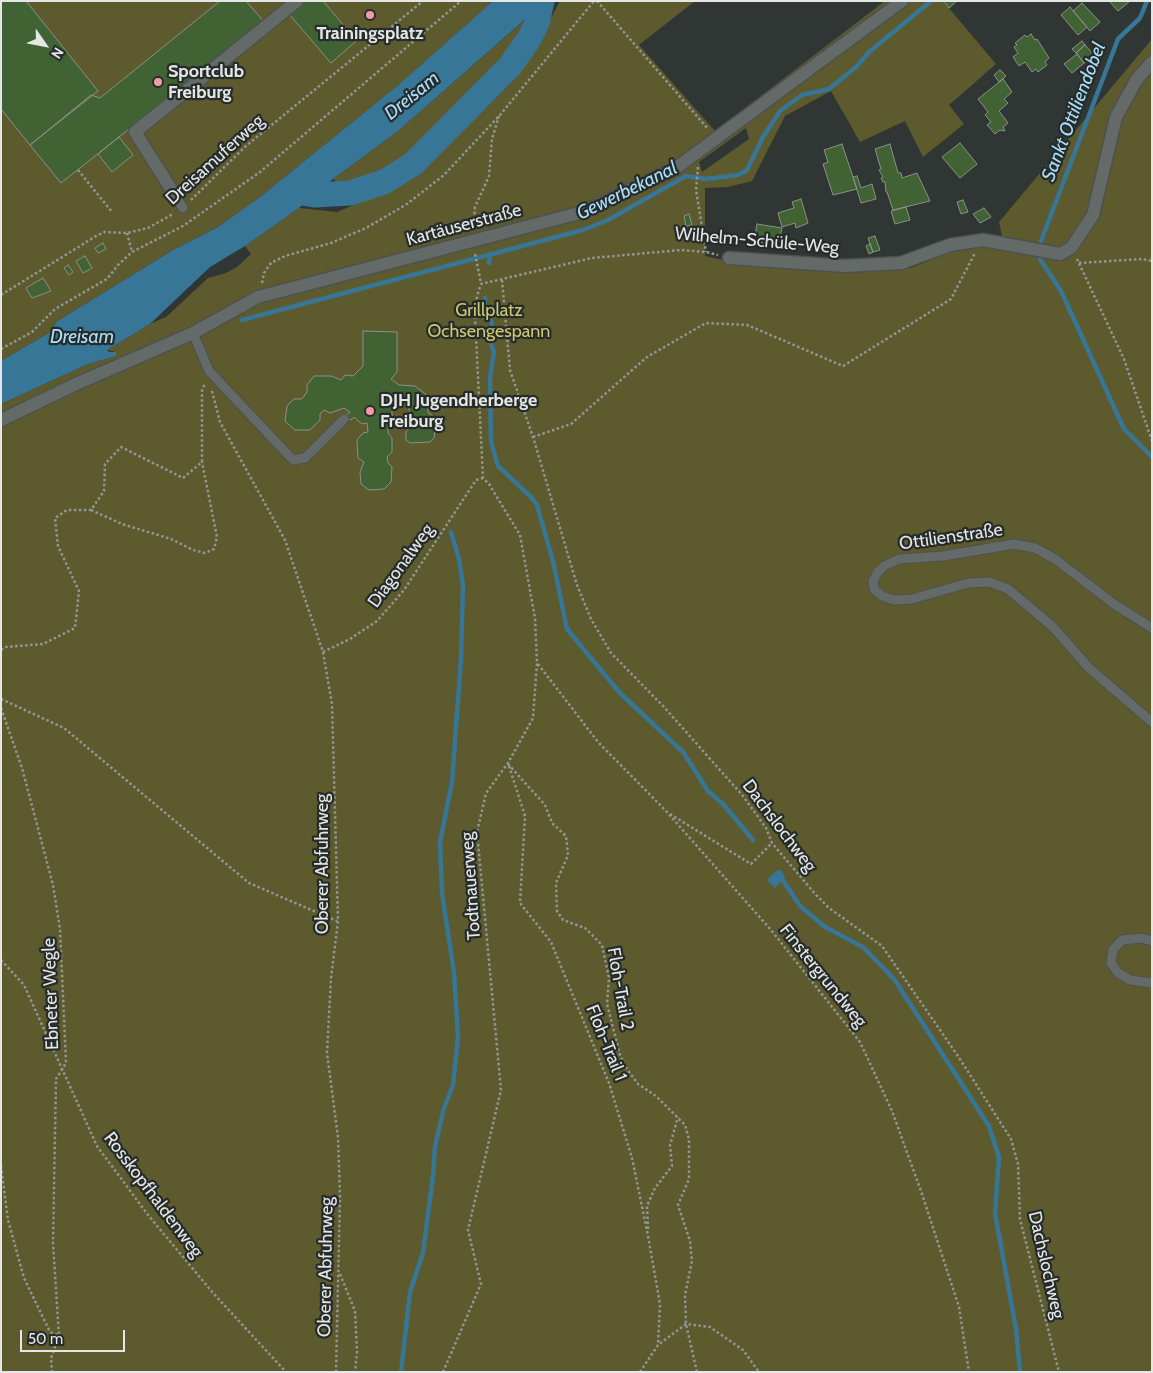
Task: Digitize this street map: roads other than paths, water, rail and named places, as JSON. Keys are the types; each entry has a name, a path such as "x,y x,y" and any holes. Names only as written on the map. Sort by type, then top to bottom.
{"street":[{"path":"174,192 133,130 297,1"},
{"name":"Kartäuserstraße","path":"1,420 193,332 258,297 473,245 583,212 676,168 717,140 902,1"},
{"name":"Wilhelm-Schüle-Weg","path":"729,258 845,266 901,262 950,245 983,240 1060,254 1071,248 1092,215 1116,117 1137,79 1152,62"}],"lane":[{"path":"174,192 183,208"},
{"path":"193,332 209,376 294,460 305,458 344,419"},
{"name":"Ottilienstraße","path":"1152,628 1114,604 1055,559 1035,548 1014,544 943,556 899,559 884,566 873,581 874,589 882,596 894,600 912,599 968,583 989,582 1008,589 1053,627 1089,668 1152,722"},
{"path":"1152,941 1141,938 1122,940 1113,950 1111,963 1118,973 1130,980 1152,983"}],"water":[{"name":"Dreisam","path":"493,1 546,1 398,131 333,179 299,208 245,246 210,267 150,324 107,350 109,352 116,352 116,356 88,364 1,404 1,361 52,331 56,322 173,250 218,227 260,197 397,86"},
{"path":"781,870 785,877 775,888 767,880 776,871"}],"waterway":[{"path":"292,191 314,195 350,193 384,182 413,164 510,66 529,39 537,23 542,1"},
{"name":"Gewerbekanal","path":"242,320 583,230 608,220 686,176 706,179 738,175 747,170 763,137 780,111 802,95 829,89 857,66 869,52 931,1"},
{"name":"Sankt Ottiliendobel","path":"1041,241 1118,39 1140,18 1147,1"},
{"name":"Gewerbekanal","path":"489,263 490,254"},
{"name":"Sankt Ottiliendobel","path":"1040,259 1061,291 1124,429 1152,457"},
{"path":"485,298 485,318 490,319 492,323 491,344 494,352 490,377 491,442 498,466 537,505 553,561 567,629 619,692 683,752 708,791 723,804 753,840"},
{"path":"401,1372 410,1292 423,1253 435,1146 444,1108 453,1085 458,1036 454,973 442,893 440,842 452,782 461,659 463,585 459,559 451,532"},
{"path":"780,876 800,906 825,927 863,947 894,979 989,1126 999,1157 995,1213 1016,1329 1020,1372"}],"place":[{"name":"Trainingsplatz","path":"370,15"},
{"name":"Sportclub Freiburg","path":"158,82"},
{"name":"DJH Jugendherberge Freiburg","path":"370,411"}],"park label":[{"name":"Grillplatz Ochsengespann","path":"489,321"}]}
